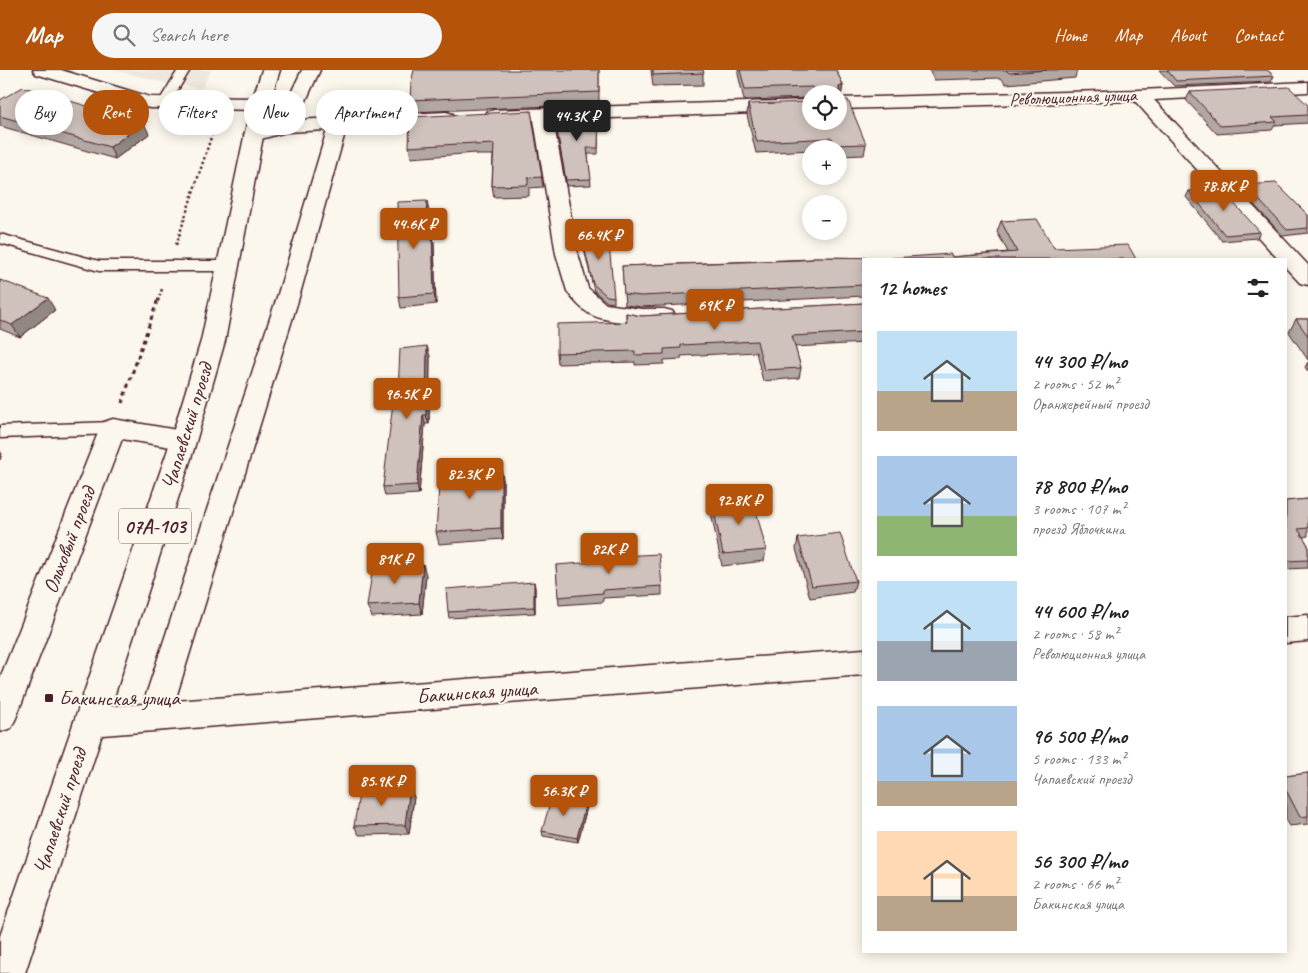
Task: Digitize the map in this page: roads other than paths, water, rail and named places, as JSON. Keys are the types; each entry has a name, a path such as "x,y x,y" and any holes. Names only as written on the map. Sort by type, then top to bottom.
{"street":[{"path":"42,70 149,102 159,103"},
{"name":"Чапаевский проезд","path":"265,90 271,70"},
{"path":"302,90 311,70"},
{"name":"Революционная улица","path":"847,104 1140,95 1308,87"},
{"path":"1140,95 1308,280"},
{"path":"418,120 542,113 802,105"},
{"path":"542,113 567,254 578,291 599,310 640,317 689,315"},
{"path":"154,717 289,294 335,135"},
{"name":"Чапаевский проезд","path":"6,973 184,440 213,341 254,136"},
{"path":"1287,283 1308,280"},
{"path":"113,428 184,440"},
{"name":"Ольховый проезд","path":"0,718 113,428"},
{"path":"1287,630 1308,628"},
{"name":"Бакинская улица","path":"90,722 862,662"}],"lane":[{"path":"172,90 184,70"},
{"path":"0,238 99,266 228,266"},
{"path":"0,432 113,428"}],"place":[{"name":"Бакинская улица","path":"49,698"}]}
